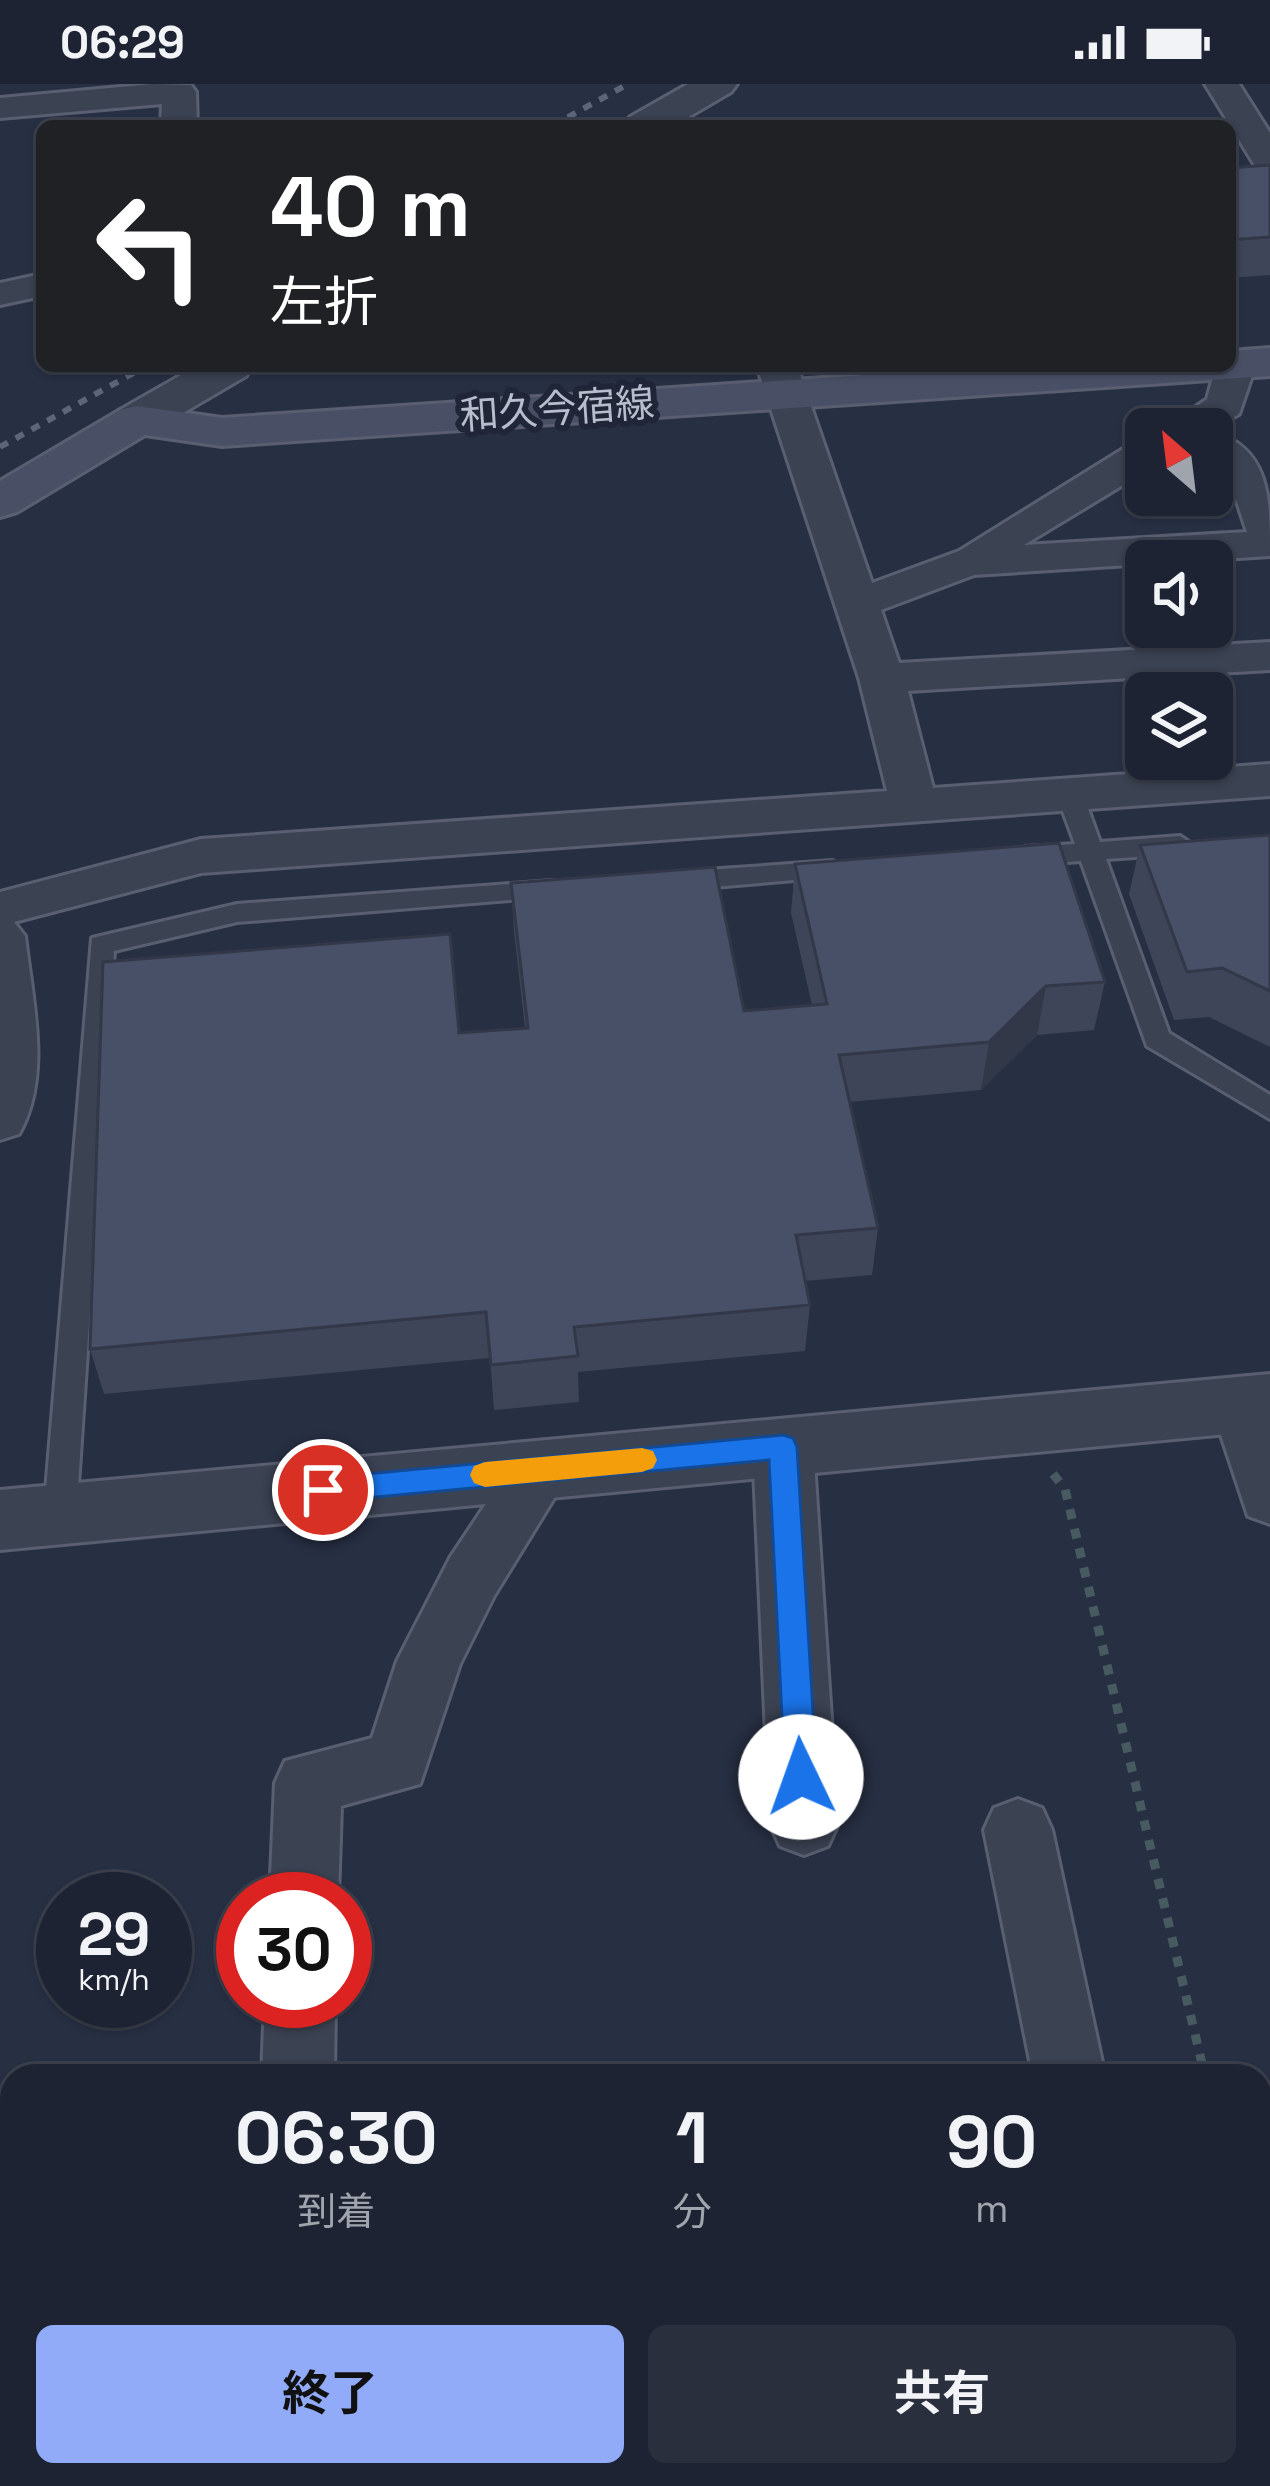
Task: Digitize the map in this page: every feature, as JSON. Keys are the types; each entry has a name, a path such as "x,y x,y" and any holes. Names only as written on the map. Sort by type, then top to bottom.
{"main road":[{"name":"和久今宿線","path":"137,420 222,432 784,380 1010,372"},
{"path":"0,502 137,420"}],"street":[{"path":"654,120 717,84"},
{"path":"1222,84 1270,161"},
{"path":"0,108 179,92 179,120"},
{"path":"0,294 36,286"},
{"path":"137,420 220,372"},
{"path":"1220,408 1234,372"},
{"path":"784,380 882,678 914,806"},
{"path":"968,562 1270,539 1244,462 1233,455"},
{"path":"856,604 968,562 1125,466"},
{"path":"882,678 1270,656"},
{"path":"0,909 201,856 1270,780"},
{"path":"0,936 12,1056 0,1120"},
{"path":"30,1517 1255,1404 1270,1498"},
{"path":"783,1447 803,1824"},
{"path":"305,1872 308,1783 397,1763 429,1661 472,1576 542,1469"},
{"path":"1018,1830 1067,2064"},
{"path":"298,2064 299,2028"}],"lane":[{"path":"1070,795 1156,1039 1270,1109"},
{"path":"995,858 1202,843"},
{"path":"640,884 853,868"},
{"path":"30,1517 100,945 236,913 592,887"}],"path":[{"path":"1016,1425 1065,1490 1202,2064"}],"building":[{"path":"1270,165 1270,237 1236,240 1236,168"},
{"path":"1270,835 1270,991 1222,968 1187,972 1140,845"},
{"path":"1059,843 1105,982 1046,986 989,1042 839,1055 878,1228 796,1235 810,1305 574,1327 578,1356 491,1365 486,1312 90,1349 103,962 450,934 459,1033 528,1028 511,883 715,867 744,1011 827,1004 795,864"}],"railway":[{"path":"563,120 628,84"},
{"path":"0,447 135,372"}],"slow traffic":[{"path":"485,1475 642,1460"}],"route":[{"path":"323,1490 783,1447 801,1777"}]}
